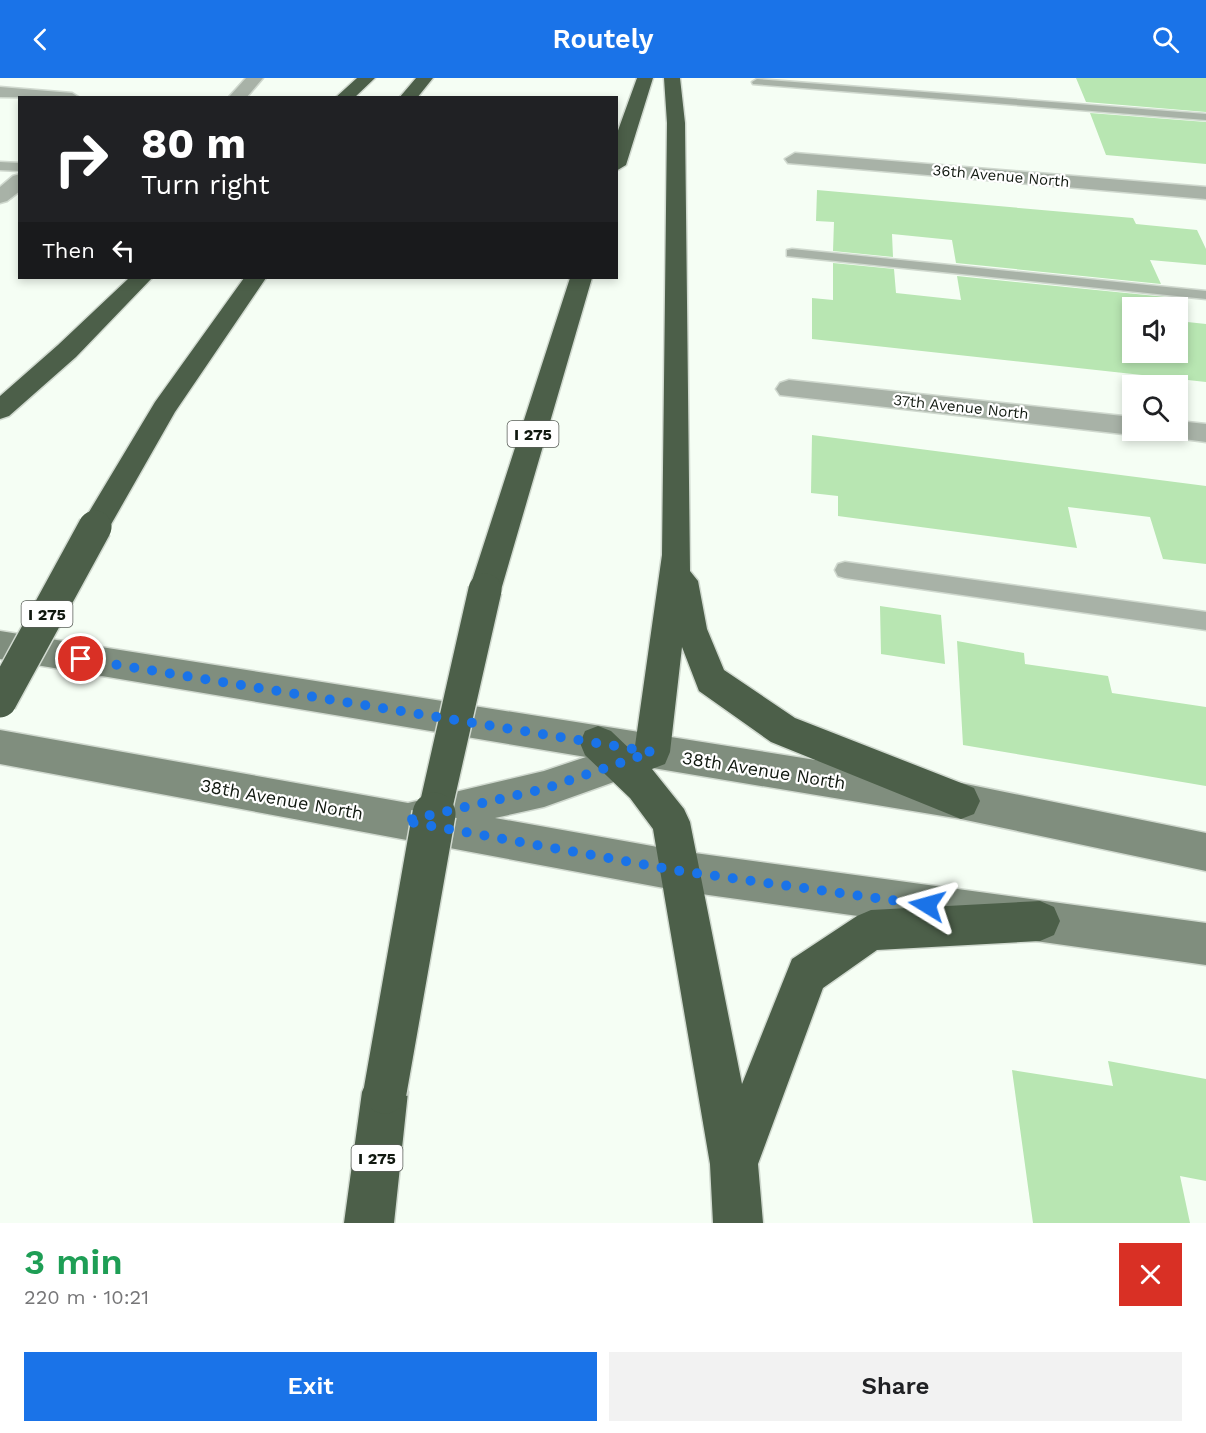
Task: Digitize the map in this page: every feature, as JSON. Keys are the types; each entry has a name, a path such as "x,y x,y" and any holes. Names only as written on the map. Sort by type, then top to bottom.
{"highway":[{"path":"345,96 367,78"},
{"path":"408,96 425,78"},
{"path":"618,159 645,78"},
{"path":"672,78 676,123 677,555 692,629 711,681 783,730 961,801"},
{"path":"0,410 67,351 140,279"},
{"name":"I 275","path":"0,701 95,527 164,408 213,334 254,279"},
{"name":"I 275","path":"369,1223 385,1092 438,793 485,590 581,279"},
{"path":"0,431 67,351"},
{"path":"677,555 624,752 643,785 671,822 734,1164 738,1223"},
{"path":"734,1164 807,974 871,930 1040,921"}],"main road":[{"name":"38th Avenue North","path":"0,645 624,752 961,801 1206,852"},
{"path":"0,664 102,662"},
{"name":"38th Avenue North","path":"0,747 680,871 1206,944"},
{"path":"404,821 544,789 624,752"}],"street":[{"path":"0,84 9,78"},
{"path":"238,96 255,78"},
{"path":"0,92 48,96"},
{"name":"36th Avenue North","path":"795,159 1206,193"},
{"path":"0,196 18,182"},
{"name":"37th Avenue North","path":"789,389 1122,425"},
{"path":"1188,431 1206,434"}],"lane":[{"path":"757,82 1206,117"},
{"path":"0,166 18,167"},
{"path":"792,253 1206,295"},
{"path":"845,570 1206,621"}],"building":[{"path":"1076,78 1206,78 1206,112 1086,102"},
{"path":"1090,113 1206,122 1206,164 1106,155"},
{"path":"817,190 1133,218 1136,224 1197,230 1206,249 1206,265 1150,260 1161,284 956,263 952,240 892,234 893,257 833,251 834,222 816,221"},
{"path":"833,263 894,269 896,293 961,300 957,276 1166,297 1122,297 1122,363 1188,363 1188,322 1206,324 1206,382 1188,380 1188,375 1142,375 812,339 812,298 833,300"},
{"path":"812,435 1206,486 1206,564 1163,559 1150,517 1068,507 1077,548 838,516 838,496 811,493"},
{"path":"880,606 941,615 945,664 881,654"},
{"path":"957,641 1024,653 1025,664 1108,676 1112,693 1206,707 1206,786 963,745"},
{"path":"1108,1061 1206,1079 1206,1181 1180,1176 1190,1223 1033,1223 1012,1070 1113,1086"}],"route":[{"path":"81,659 652,752 544,789 404,821 680,871 927,905"}]}
